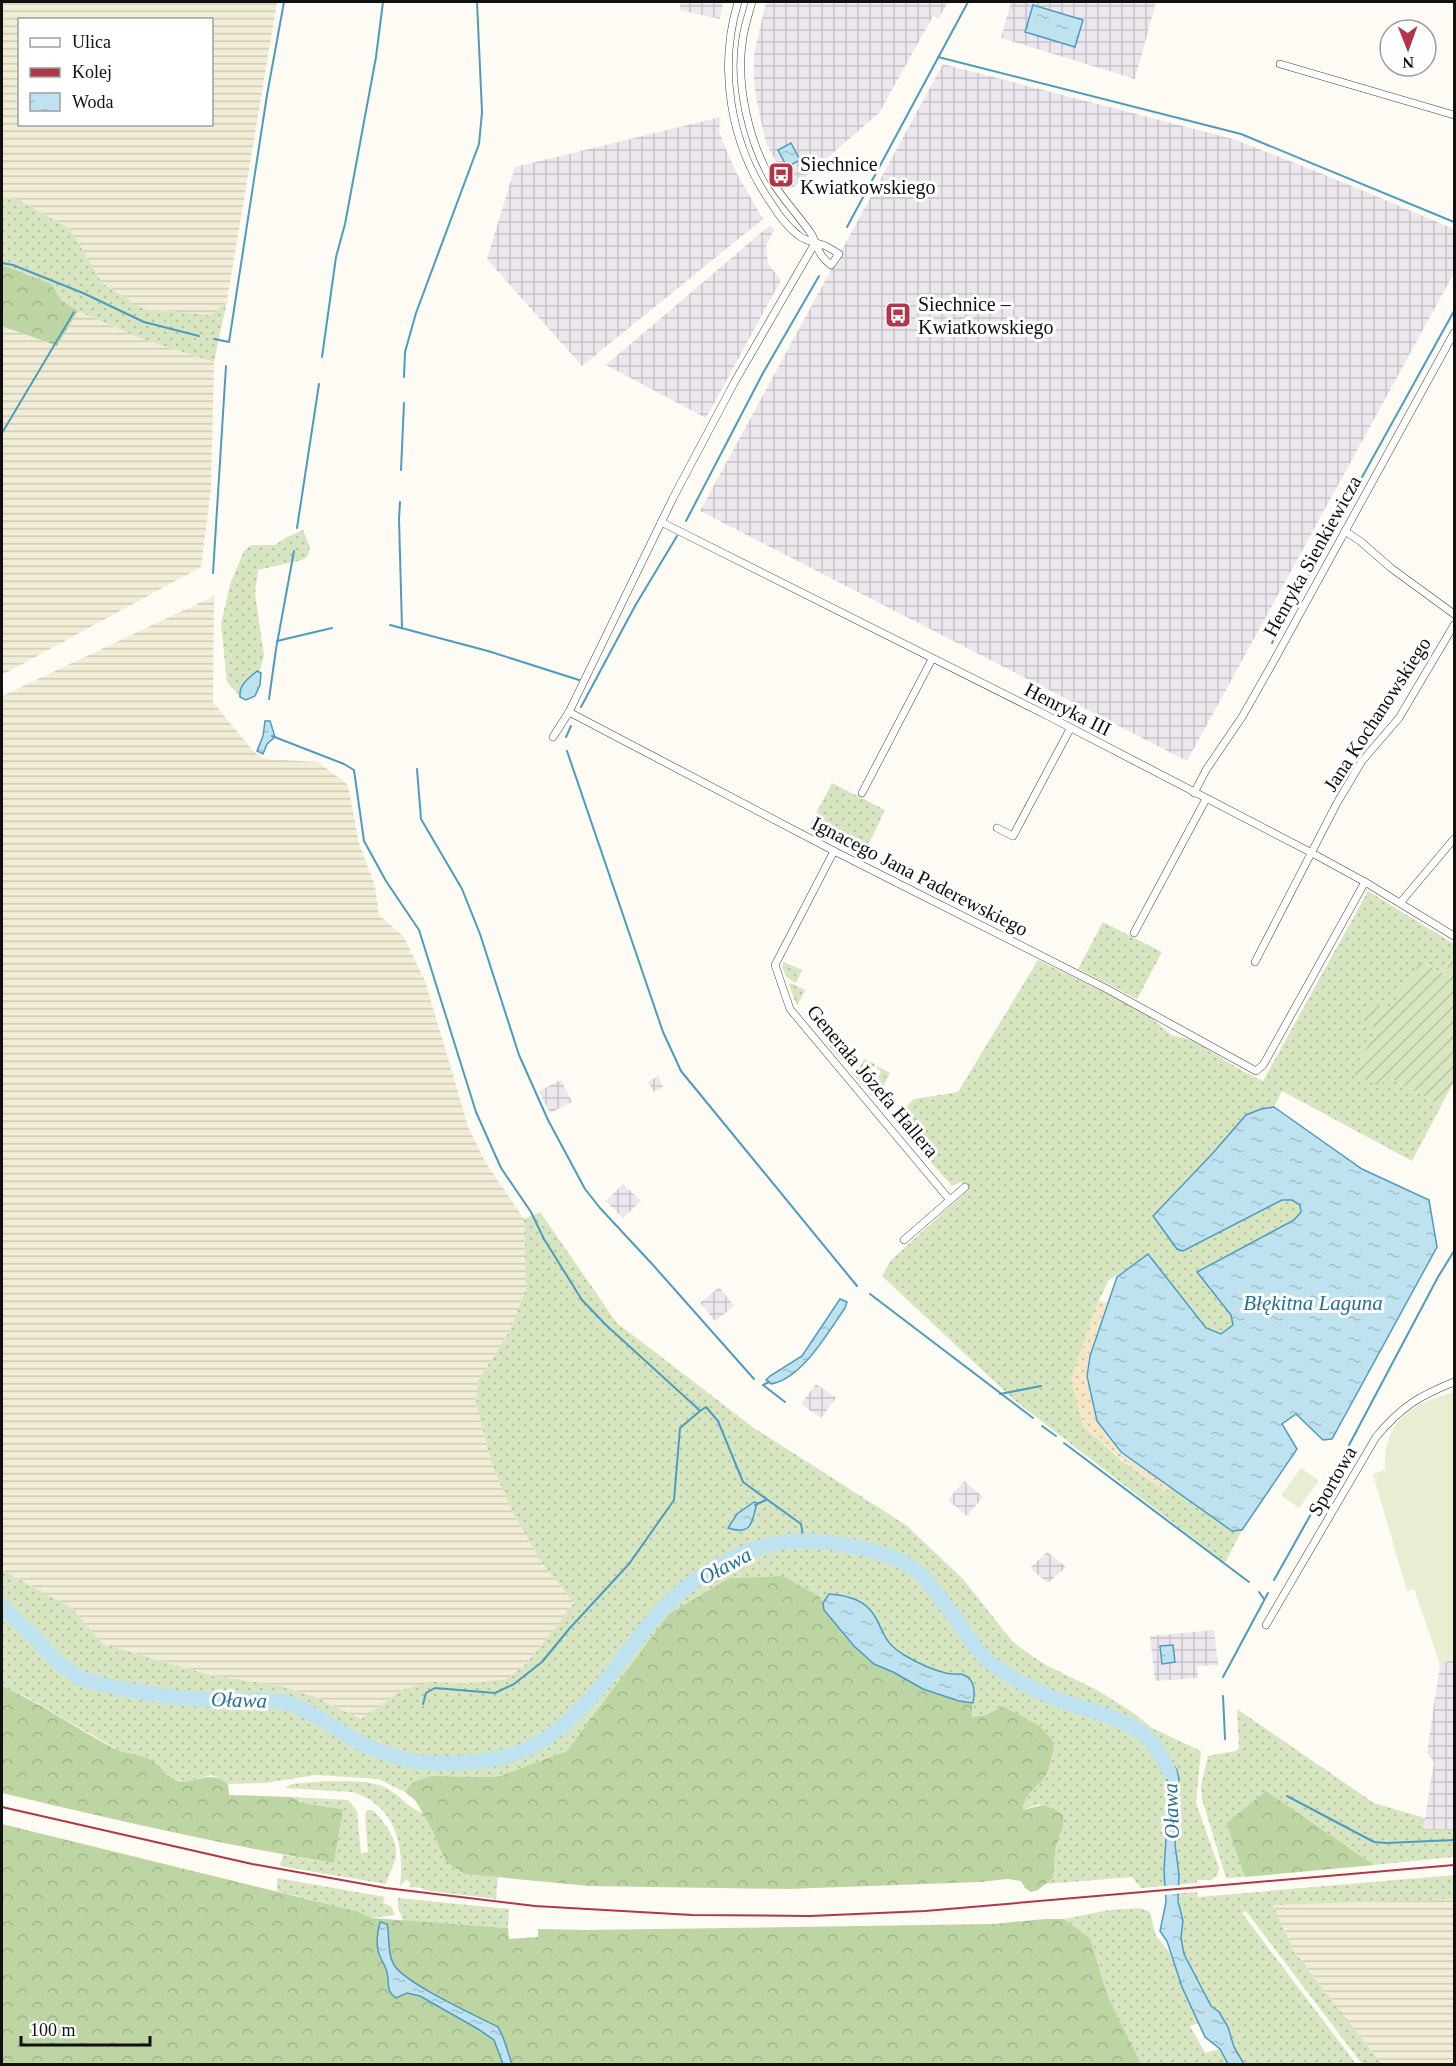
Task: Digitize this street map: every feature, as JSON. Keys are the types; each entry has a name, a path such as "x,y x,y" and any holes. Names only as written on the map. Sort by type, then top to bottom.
{"street":[{"path":"738,2 728,59 732,112 738,135 758,184 783,221 798,235 815,243"},
{"path":"752,2 742,39 741,83 745,114 760,159 772,182 805,225 815,243"},
{"path":"1280,64 1455,115"},
{"path":"553,737 569,712 661,522 734,383 815,243"},
{"name":"Henryka Sienkiewicza","path":"1194,793 1206,770 1242,717 1455,333"},
{"name":"Henryka III","path":"661,522 1312,853 1455,936"},
{"path":"1345,531 1391,568 1455,614"},
{"name":"Jana Kochanowskiego","path":"1255,962 1362,761 1399,718 1455,625"},
{"path":"862,793 932,659"},
{"name":"Ignacego Jana Paderewskiego","path":"569,712 834,851 1107,989 1256,1071 1266,1060 1365,882"},
{"path":"997,828 1013,836 1070,729"},
{"path":"1134,933 1206,799"},
{"path":"1400,903 1455,839"},
{"name":"Generała Józefa Hallera","path":"834,851 775,966 790,1009 949,1199"},
{"path":"904,1240 965,1187"},
{"name":"Sportowa","path":"1266,1624 1376,1437 1391,1419 1415,1400 1455,1382"}],"shaded area":[{"path":"2,2 277,2 227,301 212,315 144,309 102,283 70,229 19,200 2,196"},
{"path":"680,2 723,2 720,19 680,10"},
{"path":"766,2 948,2 939,18 933,16 879,113 791,189 766,143 754,81 754,54"},
{"path":"1011,2 1156,2 1135,79 1001,38"},
{"path":"943,64 1233,139 1454,229 1454,273 1187,761 700,511"},
{"path":"721,117 719,130 724,145 737,174 763,219 582,366 487,259 515,167"},
{"path":"770,225 774,230 766,246 768,264 781,280 706,418 606,365"},
{"path":"78,311 145,340 214,362 211,489 201,567 2,675 2,326 57,346"},
{"path":"214,596 213,702 253,751 265,759 318,762 348,785 359,843 375,886 379,915 404,937 425,981 469,1129 486,1163 524,1219 526,1289 510,1330 478,1381 476,1404 492,1465 512,1511 541,1562 574,1603 526,1664 507,1679 461,1684 432,1681 361,1719 313,1696 281,1686 210,1675 103,1644 72,1608 2,1570 2,696"},
{"path":"658,1076 663,1087 654,1092 648,1082"},
{"path":"561,1080 572,1102 550,1113 539,1091"},
{"path":"623,1184 641,1201 623,1218 606,1201"},
{"path":"719,1287 734,1306 715,1321 700,1303"},
{"path":"816,1384 836,1398 821,1418 801,1404"},
{"path":"964,1481 983,1497 967,1516 948,1500"},
{"path":"1047,1552 1066,1567 1048,1583 1030,1568"},
{"path":"1214,1630 1218,1665 1197,1666 1198,1678 1155,1681 1150,1636"},
{"path":"1454,1659 1454,1830 1421,1831 1434,1762 1427,1753 1440,1664"},
{"path":"1454,1899 1454,2064 1382,2064 1293,1950 1273,1904"}],"green space":[{"path":"2,196 19,200 70,229 102,283 144,309 211,315 227,301 214,362 145,340 78,311 61,300 50,284 2,265"},
{"path":"2,265 51,284 61,300 78,311 57,346 2,326"},
{"path":"303,530 310,547 308,556 302,560 258,570 255,593 264,656 256,684 239,695 227,682 221,624 230,584 244,551 251,545 275,545"},
{"path":"832,783 885,810 862,858 808,828"},
{"path":"1368,891 1454,944 1454,955 1444,974 1421,961 1377,1030 1353,1073 1387,1076 1441,1106 1412,1161 1282,1091 1274,1107 1246,1115 1189,1179 1183,1251 1282,1200 1292,1200 1300,1205 1301,1212 1294,1220 1197,1272 1231,1315 1233,1325 1221,1334 1206,1328 1148,1255 1109,1280 1099,1300 1071,1380 1084,1427 1121,1460 1167,1492 1170,1487 1232,1531 1242,1530 1225,1563 1014,1400 882,1276 891,1260 968,1190 961,1182 952,1186 893,1120 914,1099 958,1092 1038,960 1145,1012 1171,1035 1192,1040 1263,1081"},
{"path":"1103,922 1162,952 1137,999 1078,969"},
{"path":"1454,955 1454,1081 1441,1106 1387,1076 1380,1087 1352,1073 1377,1030 1361,1019 1372,1002 1389,1010 1421,961 1444,974"},
{"path":"784,962 802,970 796,983 786,977 782,967"},
{"path":"791,983 805,990 797,1006 789,985"},
{"path":"830,1042 847,1051 842,1061 828,1045"},
{"path":"864,1059 875,1064 874,1067 868,1064 866,1067 877,1080 881,1071 876,1068 877,1066 890,1073 876,1100 855,1076"},
{"path":"540,1212 617,1323 754,1428 906,1525 963,1579 1012,1641 1032,1656 1097,1690 1135,1714 1152,1728 1201,1751 1196,1803 1219,1868 1217,1876 1211,1880 1197,1880 1197,1883 1141,1888 1132,1877 1046,1884 1053,1878 1056,1846 1063,1826 1039,1804 1023,1810 1030,1793 1048,1771 1055,1743 1040,1726 1003,1706 986,1715 972,1717 975,1693 964,1675 944,1672 913,1661 888,1642 873,1613 830,1594 823,1603 819,1596 783,1576 730,1578 567,1751 497,1777 431,1776 412,1782 405,1792 378,1779 316,1775 265,1783 228,1784 210,1775 188,1782 173,1779 150,1760 118,1750 28,1698 2,1686 2,1570 72,1608 103,1644 210,1675 281,1686 313,1696 361,1719 402,1690 432,1681 461,1684 507,1679 526,1664 574,1603 541,1562 512,1511 492,1465 476,1404 478,1381 510,1330 526,1289 524,1219"},
{"path":"1454,1392 1454,1659 1440,1664 1414,1589 1407,1591 1373,1474 1385,1470 1389,1438 1403,1416 1425,1402"},
{"path":"1301,1468 1319,1481 1299,1508 1281,1495"},
{"path":"783,1576 819,1596 824,1610 854,1646 874,1664 923,1689 959,1701 973,1703 972,1717 986,1715 1003,1706 1040,1726 1055,1743 1048,1771 1027,1797 1023,1810 1043,1806 1063,1815 1063,1826 1056,1846 1053,1878 1038,1890 1031,1892 1021,1881 1008,1879 788,1889 589,1886 465,1874 446,1862 416,1801 405,1792 412,1782 431,1776 497,1777 567,1751 669,1614 730,1578"},
{"path":"2,1686 115,1749 151,1760 169,1776 179,1781 213,1777 228,1784 229,1795 291,1797 302,1803 343,1809 334,1863 209,1840 2,1793"},
{"path":"1237,1709 1374,1803 1425,1818 1422,1830 1454,1830 1454,1857 1374,1865 1266,1791 1226,1823 1245,1877 1226,1878 1202,1799 1201,1786 1208,1756 1235,1751 1239,1748"},
{"path":"328,1781 359,1782 381,1786 393,1792 413,1809 423,1813 434,1834 465,1874 498,1877 496,1899 423,1890 423,1888 410,1887 406,1879 400,1886 401,1856 398,1842 394,1828 378,1806 367,1798 352,1792 285,1788 291,1784"},
{"path":"1266,1791 1374,1865 1245,1877 1226,1823"},
{"path":"291,1797 348,1800 357,1811 361,1853 368,1852 365,1814 367,1810 373,1810 387,1827 396,1847 395,1861 386,1884 280,1866 283,1855 334,1863 343,1809 302,1803"},
{"path":"2,1824 356,1911 371,1918 508,1928 509,1939 538,1937 538,1929 993,1924 1064,1919 1090,1938 1108,1997 1141,2064 2,2064"},
{"path":"1454,1875 1454,1899 1273,1905 1293,1950 1382,2064 1362,2064 1246,1911 1242,1913 1356,2064 1244,2064 1234,2047 1228,2027 1219,2012 1211,2006 1184,1954 1179,1893 1197,1892 1198,1897"},
{"path":"277,1878 385,1897 383,1903 391,1906 395,1915 371,1918 356,1911 277,1891"},
{"path":"398,1898 509,1909 508,1928 403,1921 398,1907"},
{"path":"1139,1908 1150,1912 1156,1936 1170,1953 1182,1987 1199,2023 1190,2026 1205,2053 1220,2049 1228,2064 1140,2064 1108,1997 1090,1938 1064,1919 1109,1910"}],"sand":[{"path":"1099,1300 1107,1303 1089,1355 1086,1376 1096,1421 1120,1453 1170,1487 1167,1493 1120,1458 1084,1427 1071,1380"}],"water":[{"path":"1033,5 1083,20 1075,47 1025,32"},
{"path":"791,143 800,160 787,167 778,150"},
{"path":"257,671 261,673 260,685 255,696 246,700 240,697 243,685"},
{"path":"265,721 270,721 275,737 267,744 263,754 257,751 263,736"},
{"name":"Błękitna Laguna","path":"1274,1107 1362,1169 1429,1200 1437,1247 1332,1439 1323,1440 1296,1414 1282,1424 1297,1449 1242,1530 1232,1531 1121,1452 1097,1421 1087,1376 1090,1356 1117,1277 1148,1254 1206,1328 1221,1334 1233,1325 1231,1315 1197,1272 1294,1220 1301,1212 1300,1205 1292,1200 1282,1200 1183,1251 1177,1249 1153,1216 1246,1115"},
{"path":"840,1299 847,1302 845,1308 804,1364 782,1380 771,1384 766,1380 802,1356"},
{"path":"754,1502 757,1503 752,1521 747,1528 736,1530 728,1528 737,1514"},
{"path":"829,1594 848,1597 860,1602 870,1610 888,1641 904,1655 935,1670 968,1677 974,1687 973,1703 959,1701 923,1689 874,1664 854,1646 824,1610 823,1603"},
{"path":"1173,1645 1175,1662 1162,1664 1160,1646"},
{"path":"1164,1753 1177,1770 1179,1779 1175,1844 1184,1954 1211,2006 1219,2012 1228,2027 1234,2047 1244,2064 1228,2064 1220,2049 1205,2037 1182,1987 1167,1941 1160,1931 1166,1902 1164,1871 1169,1790 1165,1771 1157,1758"},
{"path":"380,1922 387,1924 390,1955 394,1965 401,1973 426,1990 498,2027 512,2064 503,2064 494,2040 478,2029 420,1996 407,1993 396,1998 393,1995 389,1990 388,1977 377,1947"}],"pier":[{"path":"1182,1885 1182,1893 1164,1895 1163,1886"}],"waterway":[{"path":"214,339 229,342 267,95 284,2"},
{"path":"322,357 336,257 345,224 376,57 383,2"},
{"path":"404,377 405,352 416,313 479,144 482,112 477,2"},
{"path":"847,227 968,2"},
{"path":"938,57 1241,134 1454,222"},
{"path":"2,263 13,265 83,293 144,322 199,336"},
{"path":"686,521 763,373 819,276"},
{"path":"1340,517 1454,311"},
{"path":"2,433 74,312"},
{"path":"213,573 226,366"},
{"path":"297,528 319,384"},
{"path":"401,470 404,403"},
{"path":"400,502 402,628"},
{"path":"581,707 635,606 677,536"},
{"path":"1272,643 1327,541"},
{"path":"269,699 294,551"},
{"path":"390,625 488,651 579,680"},
{"path":"277,641 332,628"},
{"path":"566,737 571,726"},
{"path":"272,736 354,770 364,841 386,881 419,930 476,1112 501,1168 531,1212 544,1239 582,1300 700,1411 706,1407 718,1421 743,1482 801,1524 804,1541"},
{"path":"567,751 663,1032 681,1071 857,1286"},
{"path":"417,769 421,819 462,889 480,934 519,1055 548,1120 585,1189 754,1379"},
{"path":"1274,1580 1454,1251"},
{"path":"870,1294 1033,1418"},
{"path":"769,1382 763,1385 785,1402"},
{"path":"1000,1394 1041,1386"},
{"path":"423,1704 426,1693 435,1688 495,1693 514,1684 542,1662 629,1564 674,1500 680,1428 700,1411"},
{"path":"1042,1426 1056,1436"},
{"path":"1064,1443 1249,1582"},
{"path":"755,1505 766,1500"},
{"name":"Oława","path":"2,1605 63,1666 88,1681 180,1698 268,1700 285,1703 304,1710 375,1750 414,1761 442,1764 465,1763 508,1756 524,1750 562,1726 579,1711 609,1677 664,1607 680,1592 716,1567 736,1556 777,1543 827,1542 877,1552 892,1557 917,1571 940,1597 989,1662 1009,1676 1044,1694 1133,1727 1154,1746 1169,1772"},
{"path":"1259,1592 1264,1599"},
{"path":"1223,1677 1268,1593"},
{"path":"1223,1696 1225,1739"},
{"path":"1287,1796 1374,1842 1454,1840"}],"railway":[{"path":"2,1807 252,1864 386,1888 535,1906 692,1915 810,1916 925,1911 1454,1865"}],"place":[{"name":"Siechnice Kwiatkowskiego","path":"781,175"},
{"name":"Siechnice – Kwiatkowskiego","path":"898,315"}]}
